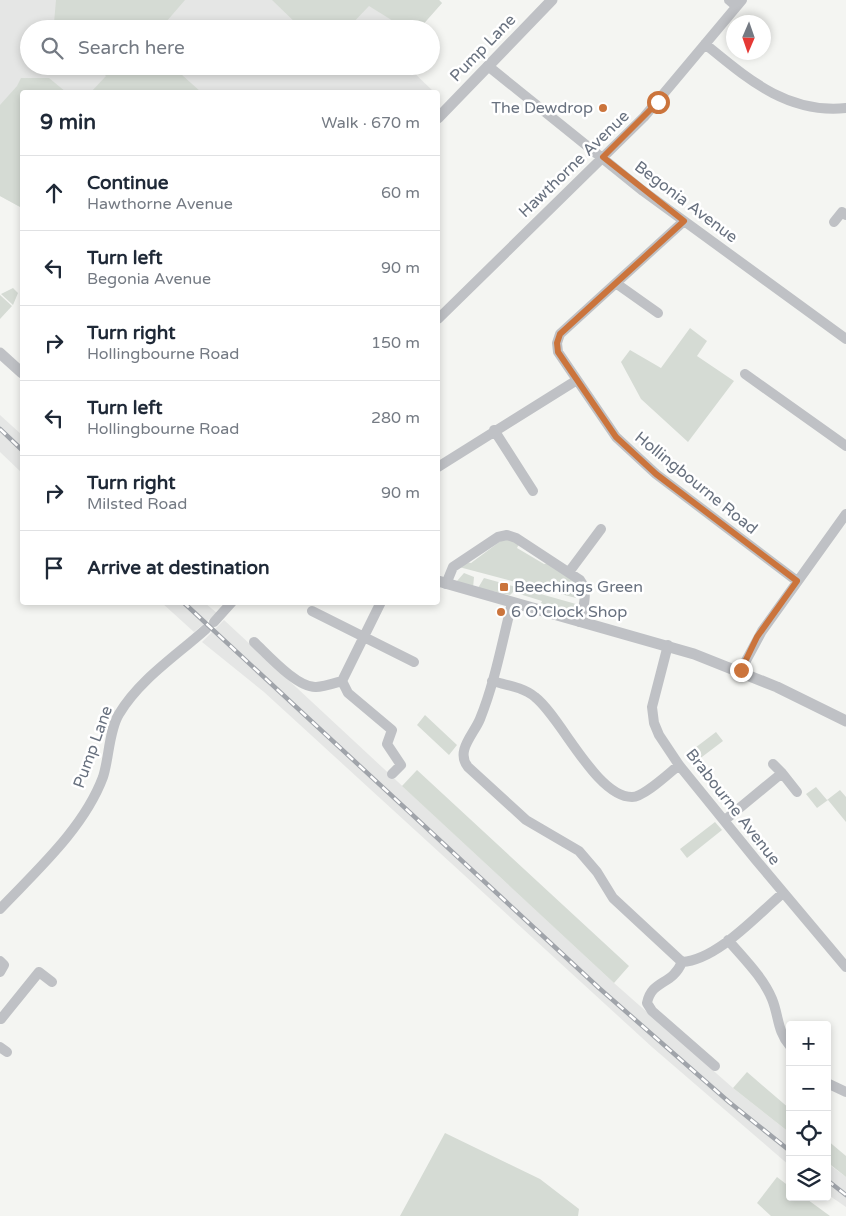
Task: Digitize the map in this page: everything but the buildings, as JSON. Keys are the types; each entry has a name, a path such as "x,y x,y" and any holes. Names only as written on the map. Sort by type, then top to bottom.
{"street":[{"name":"Pump Lane","path":"440,116 552,0"},
{"name":"Hawthorne Avenue","path":"440,317 650,110 705,44 736,2"},
{"path":"705,44 761,88 780,98 810,108 846,108"},
{"name":"Begonia Avenue","path":"488,66 684,221 846,340"},
{"path":"834,222 842,212 846,215"},
{"name":"Hollingbourne Road","path":"684,221 558,337 558,352 622,444 656,474 797,581"},
{"path":"616,284 658,313"},
{"path":"0,353 20,371"},
{"path":"745,374 846,446"},
{"path":"440,466 494,430 577,380"},
{"path":"494,430 533,492"},
{"path":"741,670 757,637 846,514"},
{"path":"569,572 601,528"},
{"path":"580,622 586,593 584,585 569,572 516,538 507,535 498,538 453,567 442,582 580,622 668,645 741,670 846,721"},
{"path":"512,603 492,681 476,728 464,747 465,764 526,820 579,851 597,872 612,898 682,962"},
{"name":"Pump Lane","path":"0,909 62,842 80,819 103,777 117,716 131,697 210,626 229,605"},
{"path":"254,642 289,675 306,685 315,688 342,681 380,605"},
{"path":"312,611 414,662"},
{"name":"Brabourne Avenue","path":"668,645 654,694 653,714 659,735 679,765 782,893 845,964"},
{"path":"342,681 348,693 392,730 387,744 401,765 392,774"},
{"path":"492,681 523,690 534,696 549,710 584,762 613,789 625,796 634,797 643,792 679,765"},
{"path":"774,764 797,792"},
{"path":"725,820 782,774"},
{"path":"715,1066 652,1011 648,1003 651,993 659,984 674,976 682,962 704,957 728,940 782,893"},
{"path":"728,940 764,984 773,1000 783,1038 786,1041"},
{"path":"0,961 4,965 0,972"},
{"path":"0,1019 39,972 52,982"},
{"path":"831,1085 846,1092"}],"shaded area":[{"path":"0,0 439,0 442,3 427,20 20,20 20,75 416,75 432,90 20,90 20,207 0,196"},
{"path":"56,0 185,0 168,20 54,20"},
{"path":"272,0 439,0 442,3 427,20 392,20 369,6 356,20 293,20"},
{"path":"182,75 199,90 93,90 106,76"},
{"path":"21,78 49,78 64,90 20,90 20,207 0,196 0,105 17,86"},
{"path":"13,288 18,293 13,305 1,294"},
{"path":"0,295 12,306 0,319"},
{"path":"690,328 707,341 697,356 734,381 688,442 641,399 621,362 630,350 661,368"},
{"path":"0,415 20,433 20,471 0,452"},
{"path":"502,540 510,540 519,544 517,548 544,564 549,563 576,582 578,587 576,598 459,567 466,562 471,563"},
{"path":"464,573 474,577 473,588 457,581"},
{"path":"484,578 576,604 576,617 541,603 542,601 513,592 510,595 478,588"},
{"path":"164,605 207,605 217,613 194,632"},
{"path":"224,620 614,983 733,1088 786,1130 786,1163 652,1047 264,692 202,642"},
{"path":"425,715 457,745 449,755 417,725"},
{"path":"716,732 723,741 694,763 687,754"},
{"path":"417,770 629,966 614,983 402,786"},
{"path":"816,787 827,800 840,790 846,797 846,822 828,800 817,808 806,794"},
{"path":"715,822 722,830 687,858 680,849"},
{"path":"747,1072 786,1106 786,1130 733,1088"},
{"path":"445,1133 540,1179 579,1209 578,1216 400,1216"},
{"path":"831,1143 846,1156 846,1177 831,1165"},
{"path":"831,1166 846,1177 846,1207 831,1197"},
{"path":"777,1177 786,1184 786,1201 809,1201 830,1216 771,1216 757,1203"}],"railway":[{"path":"0,429 20,448"},
{"path":"186,605 599,988 729,1102 786,1148"},
{"path":"831,1183 846,1195"}],"place":[{"name":"The Dewdrop","path":"603,108"},
{"name":"Beechings Green","path":"504,587"},
{"name":"6 O'Clock Shop","path":"501,612"}],"route":[{"path":"658,102 603,157 643,191 684,221 560,334 557,343 558,352 616,437 656,474 797,581 757,637 741,670"}]}
